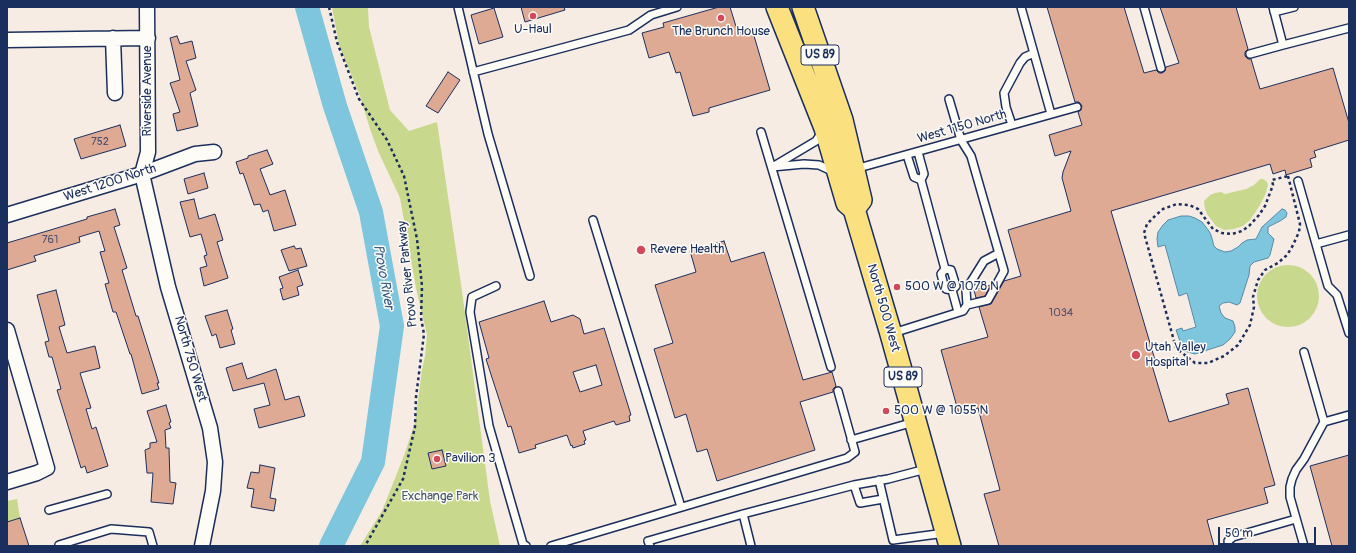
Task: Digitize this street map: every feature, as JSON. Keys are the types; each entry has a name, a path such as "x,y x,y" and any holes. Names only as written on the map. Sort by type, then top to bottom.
{"main road":[{"name":"North 500 West","path":"777,7 825,128 861,200 854,209 891,334 948,539"},
{"name":"North 500 West","path":"803,7 837,103 846,172"}],"street":[{"name":"Riverside Avenue","path":"142,174 148,152 148,7"},
{"path":"113,38 115,93"},
{"path":"7,40 148,38"},
{"name":"West 1200 North","path":"7,215 142,174 195,154 214,152"},
{"name":"North 750 West","path":"142,174 168,287 210,428 215,462 213,491 202,546"},
{"path":"7,330 47,468 37,473 7,482"}],"lane":[{"path":"458,7 490,141 530,276"},
{"path":"473,72 629,30 651,15 677,7"},
{"path":"1021,7 1051,114"},
{"path":"1144,7 1162,68"},
{"path":"1283,46 1273,10 1294,7"},
{"path":"1250,54 1349,28"},
{"path":"1012,126 1006,107 1004,93 1020,62 1025,57 1034,53"},
{"path":"949,99 961,140 971,156 1004,271 988,300 967,305"},
{"name":"West 1150 North","path":"846,172 1077,107"},
{"path":"772,167 816,141 825,128"},
{"path":"760,132 772,167 831,367"},
{"path":"918,152 924,174 921,180 945,269"},
{"path":"907,155 914,177 921,180"},
{"path":"772,167 804,164 819,165 846,172"},
{"path":"1298,181 1328,286 1337,295 1349,333"},
{"path":"593,220 681,507"},
{"path":"1316,244 1349,235"},
{"path":"891,334 963,311 967,305 966,290 984,260 998,253"},
{"path":"945,269 951,270 956,286 952,290"},
{"path":"945,269 941,274 944,285 946,289 952,290"},
{"path":"496,286 472,297 470,312 489,426 523,544 526,546"},
{"path":"952,290 958,312"},
{"path":"1304,352 1324,422 1292,479 1290,487 1290,497 1304,546"},
{"path":"551,546 847,458 855,452 838,391"},
{"path":"1324,422 1349,415"},
{"path":"851,440 915,421"},
{"path":"650,546 648,541 743,514 854,485 888,479 928,469"},
{"path":"879,480 893,540 948,539"},
{"path":"854,485 860,503 883,499"},
{"path":"49,510 107,494"},
{"path":"743,514 751,546"},
{"path":"1229,546 1228,541 1233,537 1296,519"},
{"path":"59,545 111,529 149,532 153,546"}],"path":[{"name":"Provo River Parkway","path":"329,7 337,42 359,99 386,140 404,176 417,239 422,286 421,318 424,334 414,427 403,479 365,546"},
{"path":"1288,176 1300,224 1299,232 1292,247 1287,255 1278,264 1265,270 1258,280 1253,297 1254,307 1250,325 1245,336 1238,345 1219,359 1208,363 1195,363 1176,348 1144,233 1147,224 1163,209 1177,204 1189,205 1198,210 1213,229 1222,234 1232,234 1242,231 1249,226 1265,206 1273,185 1272,180 1288,176"}],"green space":[{"name":"Exchange Park","path":"332,7 368,7 369,27 390,110 409,131 437,122 462,291 490,501 500,546 360,546 382,511 405,453 415,422 427,335 416,288 400,198 378,151 360,96 339,45"},
{"path":"1260,179 1263,179 1268,184 1266,193 1250,220 1243,226 1234,229 1224,230 1216,226 1207,214 1204,201 1210,195 1215,193 1221,192 1225,194 1246,189 1254,185"},
{"path":"1288,265 1300,268 1310,274 1316,284 1319,296 1316,308 1310,318 1300,324 1288,327 1276,324 1266,318 1260,308 1257,296 1260,284 1266,274 1276,268"},
{"path":"17,499 20,518 7,522 7,501"}],"water":[{"path":"1282,209 1287,213 1286,217 1268,227 1268,233 1274,239 1270,255 1268,258 1254,262 1250,266 1249,275 1240,303 1237,305 1229,302 1223,303 1219,306 1221,313 1225,318 1233,321 1235,332 1223,345 1195,354 1184,351 1176,330 1182,328 1183,331 1196,327 1187,293 1179,296 1165,245 1158,247 1158,232 1168,220 1181,216 1189,216 1202,222 1209,231 1214,246 1217,249 1225,252 1231,251 1247,240 1256,239 1262,227"}],"building":[{"name":"U-Haul","path":"521,7 564,7 565,10 525,22"},
{"path":"719,7 730,7 738,33 752,29 770,90 709,108 709,112 693,116 680,72 676,73 669,52 649,58 642,33 664,27 663,23"},
{"path":"1047,7 1124,7 1144,73 1156,70 1159,73 1162,73 1165,71 1166,67 1179,63 1160,7 1236,7 1248,49 1245,52 1245,56 1248,59 1251,59 1260,89 1333,68 1349,123 1349,140 1314,151 1316,157 1310,159 1312,167 1286,175 1285,170 1273,174 1270,164 1111,211 1155,360 1151,362 1169,422 1229,404 1226,394 1248,388 1275,485 1264,488 1268,503 1207,520 1214,546 999,546 984,494 1000,490 978,408 959,414 941,350 988,337 979,307 991,304 1004,281 1021,276 1008,230 1071,211 1062,178 1071,151 1055,156 1049,135 1082,125 1078,112 1081,110 1082,106 1079,102 1075,102"},
{"path":"494,8 503,37 479,44 471,15"},
{"path":"177,36 180,44 192,41 196,58 186,61 196,90 190,93 198,126 177,131 173,114 180,112 170,83 180,80 170,38"},
{"path":"448,72 460,80 438,113 426,106"},
{"path":"120,125 126,146 81,159 74,139"},
{"path":"267,150 273,164 260,169 270,195 285,190 296,225 274,231 268,210 263,212 260,204 254,205 243,173 240,174 236,162 248,158 248,156"},
{"path":"204,173 208,188 188,194 184,179"},
{"path":"194,199 199,219 215,214 223,240 217,242 228,278 204,286 200,268 207,266 204,256 207,255 201,234 190,237 180,202"},
{"path":"115,209 120,225 114,227 127,268 122,270 159,383 157,383 159,389 142,394 131,354 116,312 113,312 105,284 109,283 100,252 105,251 99,231 79,237 80,242 34,256 36,261 7,270 7,243"},
{"path":"724,241 731,262 764,252 803,380 832,372 836,386 833,389 833,392 800,402 815,450 717,481 707,449 697,452 686,414 675,418 654,349 673,343 655,285 696,272 690,251"},
{"path":"294,246 296,249 301,248 307,266 289,271 281,250"},
{"path":"298,270 303,285 297,287 299,295 283,300 280,289 283,288 279,277"},
{"path":"991,285 985,296 976,298 974,290"},
{"path":"56,290 65,325 59,327 67,353 95,346 100,368 80,373 91,408 86,409 92,429 96,427 108,466 87,473 85,466 81,468 57,390 61,389 52,357 49,357 45,342 49,341 37,295"},
{"path":"544,301 551,322 573,315 580,319 584,334 604,328 631,415 629,416 630,421 616,425 614,421 583,431 586,440 584,441 585,444 573,448 567,435 535,445 536,448 519,453 511,426 508,427 486,359 489,358 479,322","holes":["596,365 602,385 580,392 573,372"]},
{"path":"227,310 233,329 231,330 235,344 220,348 216,334 212,336 205,316"},
{"path":"242,363 247,379 276,369 285,400 299,396 305,416 259,428 254,409 270,405 264,383 233,391 226,368"},
{"path":"166,405 171,422 169,423 171,428 165,430 166,448 169,448 170,482 176,483 173,504 151,502 153,473 147,473 145,450 150,448 150,443 157,442 147,411"},
{"name":"Pavilion 3","path":"442,450 446,466 432,469 428,453"},
{"path":"1349,455 1349,546 1332,546 1310,466"},
{"path":"260,465 275,468 270,498 276,499 274,511 251,507 254,489 247,488 251,472 259,473"},
{"path":"20,518 29,546 7,546 7,522"}],"waterway":[{"name":"Provo River","path":"307,7 335,106 371,212 392,326 373,462 331,546"}],"place":[{"name":"U-Haul","path":"533,16"},
{"name":"The Brunch House","path":"721,18"},
{"name":"Revere Health","path":"641,250"},
{"name":"500 W @ 1078 N","path":"897,287"},
{"name":"Utah Valley Hospital","path":"1136,355"},
{"name":"500 W @ 1055 N","path":"886,411"},
{"name":"Pavilion 3","path":"437,459"}]}
